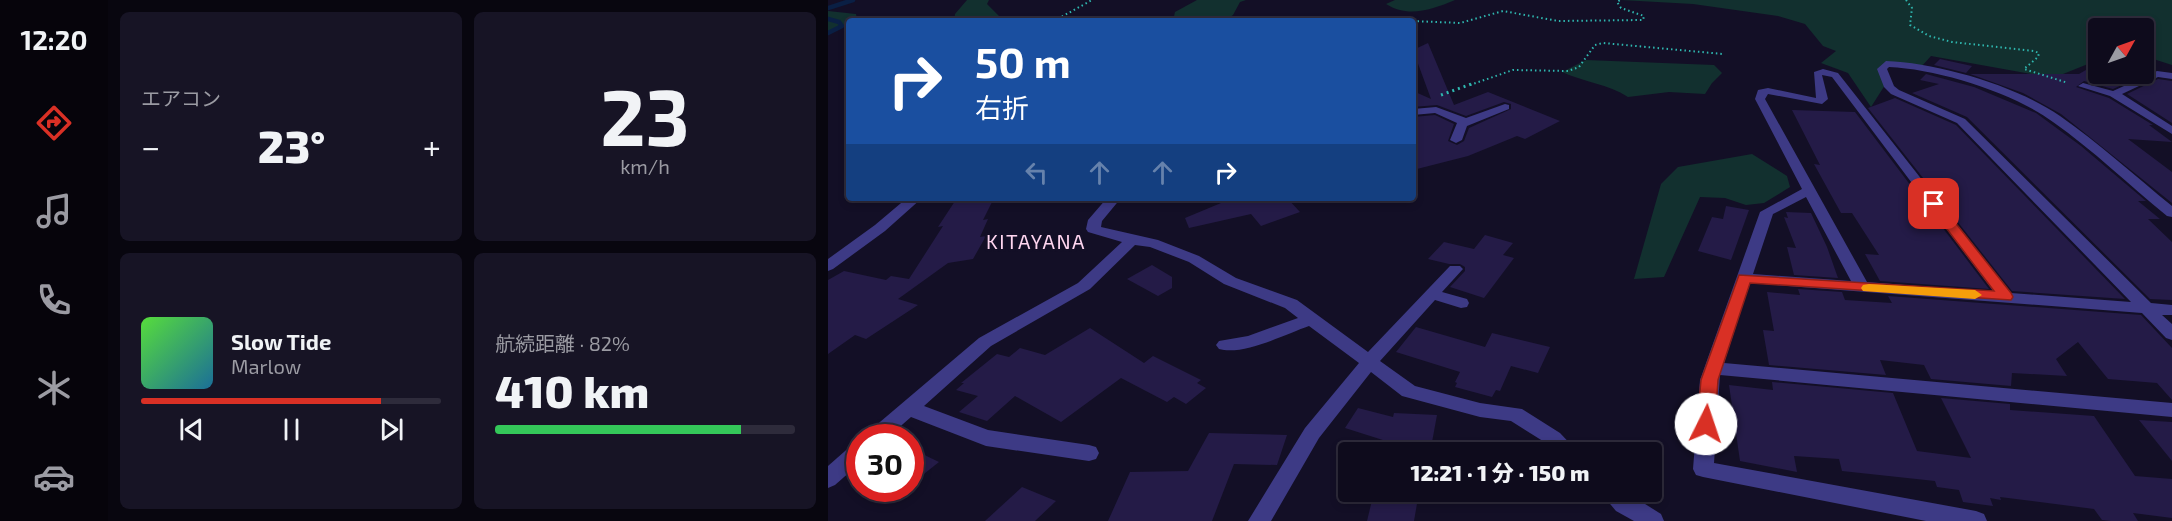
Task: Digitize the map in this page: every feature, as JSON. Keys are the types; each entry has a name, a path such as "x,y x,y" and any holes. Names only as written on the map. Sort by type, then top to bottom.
{"street":[{"path":"2172,213 2057,118 2031,103 1964,78 1909,65 1886,64 1882,69 1889,87 1895,92 1961,121 2172,334"},
{"path":"1862,288 1760,99 1762,92 1768,91 1818,102 1823,99 1817,74 1823,72 1835,75 2006,297"},
{"path":"2114,94 2157,74 2172,76"},
{"path":"2083,86 2114,94 2172,131"},
{"path":"1456,140 1461,124 1505,107"},
{"path":"1416,112 1436,110 1465,122"},
{"path":"1811,190 1767,212 1709,380 1703,469 1976,521"},
{"path":"832,260 880,228 912,201"},
{"path":"1111,201 1095,220 1093,229 1132,240 1153,243 1194,259 1230,281 1291,304 1409,392 1480,410 1515,414 1557,442"},
{"path":"890,424 985,342 1084,286 1132,240"},
{"path":"1259,521 1312,433 1370,361 1455,268"},
{"path":"1744,278 2172,310"},
{"path":"1431,294 1461,303"},
{"path":"1225,345 1250,341 1311,319"},
{"path":"1713,368 2172,410"},
{"path":"909,408 986,438 1089,453"},
{"path":"831,473 846,461"},
{"path":"1622,502 1653,521"}],"path":[{"path":"1059,18 1092,0"},
{"path":"1416,21 1460,23 1503,11 1558,21 1643,20 1644,16 1621,8 1617,2 1620,0"},
{"path":"1906,0 1912,8 1910,25 1918,32 1953,42 2022,47 2033,50 2039,54 2038,57 2024,69 2056,81 2083,86"},
{"path":"1432,99 1514,70 1568,71 1579,67 1595,45 1603,43 1723,54"}],"green space":[{"path":"967,0 989,0 987,4 1000,17 954,18 955,14"},
{"path":"1197,0 1246,0 1240,2 1233,15 1228,18 1174,18 1175,12"},
{"path":"1395,0 1455,0 1437,7 1411,12 1386,4"},
{"path":"1621,0 2172,0 2172,65 2154,59 2154,18 2088,18 2088,64 2053,78 1931,56 1921,67 1889,64 1883,71 1885,85 1871,107 1848,73 1821,63 1836,51 1823,46 1805,24 1778,16 1693,4"},
{"path":"828,11 856,14 857,18 846,18 846,26 828,35"},
{"path":"1586,60 1714,65 1722,73 1705,94 1669,92 1628,97 1612,89 1562,72"},
{"path":"1752,154 1787,176 1790,187 1764,203 1746,205 1725,198 1700,197 1664,277 1634,279 1661,184 1678,167"}],"building":[{"path":"1428,43 1454,105 1488,92 1560,121 1525,139 1517,136 1468,156 1416,169 1416,117 1435,115 1454,124 1448,141 1457,145 1464,141 1469,128 1511,109 1511,104 1504,102 1466,116 1437,105 1416,107 1416,92 1431,99 1416,58 1416,49"},
{"path":"1940,59 1972,66 1966,73 1934,65"},
{"path":"2088,69 2088,82 2084,81 2076,87 2109,98 2153,125 2149,125 2172,142 2128,139 2172,172 2172,203 2061,114 2023,93 1970,74 2079,74"},
{"path":"1926,74 1974,87 2036,113 2081,146 2146,201 2138,201 2160,219 2148,219 2172,242 2172,300 2150,299 1967,117 1912,93 1939,84 1920,80"},
{"path":"2158,79 2172,81 2172,123 2127,94 2148,84 2154,84 2154,81"},
{"path":"2095,84 2124,84 2113,89"},
{"path":"1895,98 1956,125 2125,299 2012,291 1868,108"},
{"path":"1792,110 1855,112 1989,289 1880,281 1865,254 1879,255 1852,213 1841,213 1814,164 1820,165"},
{"path":"955,201 992,201 983,220 988,219 980,237 986,236 973,259 948,263 898,299 918,305 866,339 855,335 828,354 828,280 844,271 886,280 891,276 909,279 943,226 938,227"},
{"path":"1226,201 1290,201 1300,212 1261,226 1251,214 1189,228 1185,218"},
{"path":"1726,206 1749,210 1731,260 1698,251 1712,217 1723,219"},
{"path":"1786,212 1811,213 1838,278 1794,275 1787,247 1796,248 1784,217 1788,218"},
{"path":"1485,235 1513,243 1503,255 1514,258 1484,298 1450,287 1465,271 1465,267 1460,264 1428,259 1444,242 1474,249"},
{"path":"1152,265 1172,277 1172,288 1158,296 1127,279"},
{"path":"1798,289 1842,292 1845,300 1892,303 1888,296 2141,315 2172,348 2172,400 2157,383 2108,379 2078,342 2056,359 2067,376 2012,373 2011,386 1931,379 1924,365 1880,360 1886,375 1769,365 1763,330 1774,331 1767,292 1800,295"},
{"path":"1416,327 1485,347 1492,333 1550,347 1538,373 1511,366 1500,391 1496,390 1492,397 1455,387 1460,372 1396,352"},
{"path":"1090,328 1144,363 1153,356 1201,380 1197,383 1206,388 1186,404 1174,397 1167,402 1121,378 1061,422 1015,396 987,421 959,412 978,396 956,390 964,383 961,383 997,354 1009,357 1020,348 1045,355"},
{"path":"1772,382 1893,393 1917,451 1971,458 1941,398 2010,404 2010,410 2094,416 2135,476 2172,479 2172,518 2133,513 2138,521 2102,520 2094,509 2000,497 2001,500 1990,498 1993,506 1963,502 1959,490 1937,487 1935,481 1842,471 1839,459 1794,456 1797,472 1740,461 1729,385 1773,390"},
{"path":"1358,408 1393,417 1394,413 1437,415 1432,442 1386,442 1345,428"},
{"path":"2139,420 2172,422 2172,461"},
{"path":"1209,433 1287,435 1277,465 1234,464 1212,521 1108,521 1130,472 1188,471"},
{"path":"924,455 939,462 924,474"},
{"path":"1022,487 1056,501 1035,521 985,521"},
{"path":"1372,502 1417,502 1414,521 1367,521"}],"waterway":[{"path":"828,8 853,0"},
{"path":"828,19 839,22 842,26 828,33"}],"slow traffic":[{"path":"1869,288 1975,295"}],"district":[{"name":"KITAYANA","path":"1036,241"}],"route":[{"path":"1706,424 1709,380 1744,278 2006,297 1934,204"}]}
